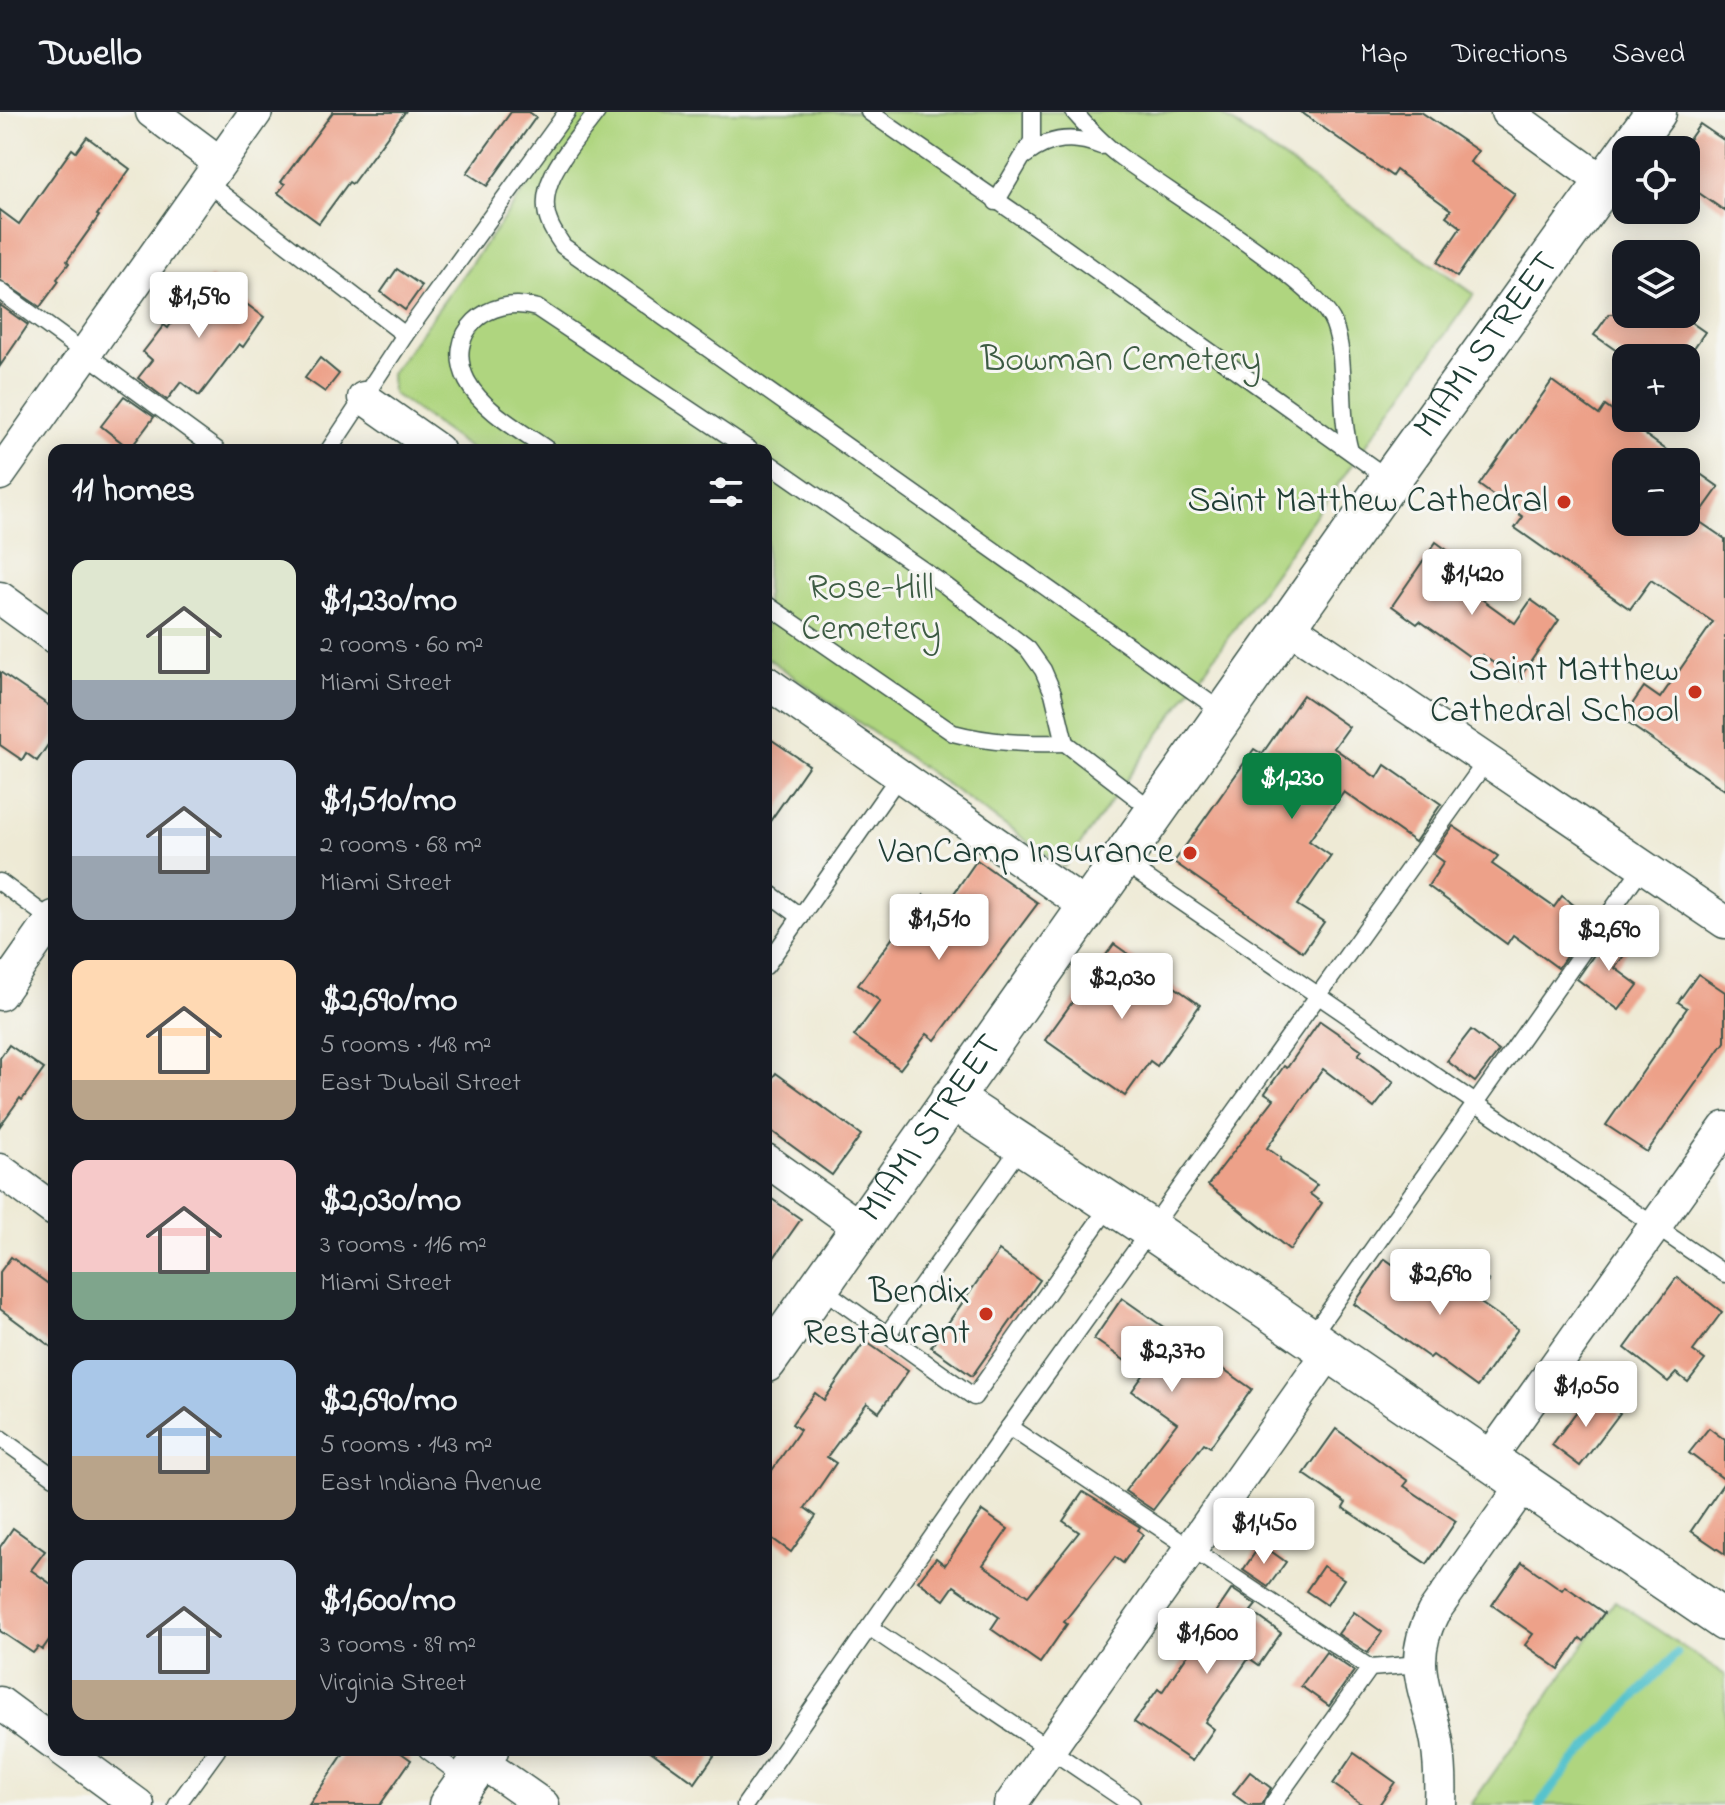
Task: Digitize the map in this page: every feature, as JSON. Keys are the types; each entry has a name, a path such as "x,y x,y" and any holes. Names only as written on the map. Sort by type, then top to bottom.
{"street":[{"path":"152,112 212,171"},
{"path":"0,474 256,112"},
{"path":"1507,112 1612,158"},
{"name":"MIAMI STREET","path":"1639,136 1656,112"},
{"name":"MIAMI STREET","path":"772,1354 1390,480 1612,173"},
{"path":"364,398 429,444"},
{"path":"0,598 48,633"},
{"path":"1288,626 1725,922"},
{"path":"772,686 1087,907"},
{"path":"0,994 48,927"},
{"path":"951,1098 1150,1229 1725,1621"},
{"path":"1489,1459 1725,1128"},
{"path":"772,1164 861,1228"},
{"path":"0,1170 48,1206"},
{"path":"1010,1805 1191,1550 1320,1344"},
{"path":"1440,1805 1437,1740 1425,1701 1420,1664 1423,1632 1433,1613 1524,1484"},
{"path":"0,1703 48,1739"},
{"path":"71,1756 138,1805"},
{"path":"471,1774 543,1805"}],"lane":[{"path":"333,444 405,335 567,112"},
{"path":"597,112 549,180 545,198 549,223 563,246 1225,714"},
{"path":"869,112 1390,480"},
{"path":"996,202 1032,141 1032,112"},
{"path":"1074,112 1110,149 1268,260 1318,300 1335,326 1342,374 1342,422 1350,451"},
{"path":"1022,158 1047,142 1071,138 1083,138 1110,149"},
{"path":"212,171 405,335"},
{"path":"0,291 209,444"},
{"path":"540,444 492,410 468,382 461,363 463,340 472,324 486,311 503,304 537,308 741,444"},
{"path":"772,465 946,586 1028,649 1043,670 1053,693 1065,743"},
{"path":"772,608 953,733 983,741 1014,744 1065,743 1155,812"},
{"path":"745,1805 1009,1427 1487,760"},
{"path":"772,958 899,776"},
{"path":"1121,860 1725,1274"},
{"path":"1320,1344 1474,1103 1643,866"},
{"path":"0,882 48,916"},
{"path":"772,895 801,917"},
{"path":"887,1335 1022,1145"},
{"path":"819,1287 974,1397 1111,1204"},
{"path":"1009,1427 1370,1668 1420,1664"},
{"path":"0,1438 48,1473"},
{"path":"869,1627 1132,1805"},
{"path":"1272,1805 1370,1668"},
{"path":"177,1805 213,1756"},
{"path":"438,1756 471,1774"}],"green space":[{"name":"Bowman Cemetery","path":"581,112 1218,112 1474,294 1064,867 772,661 772,444 464,444 392,393 391,374"},
{"path":"1615,1601 1725,1675 1725,1805 1471,1805"}],"building":[{"path":"333,112 405,112 319,223 278,193 285,184 281,182"},
{"path":"511,112 529,112 536,117 487,186 467,173"},
{"path":"1301,112 1421,112 1478,151 1470,162 1515,194 1457,277 1437,262 1461,227 1446,216 1451,210 1396,170 1392,176"},
{"path":"1700,124 1725,141 1725,211 1700,194 1700,136 1692,136"},
{"path":"87,137 130,169 67,261 69,263 57,279 59,281 40,307 0,280 0,210 19,224 72,149 76,152"},
{"path":"397,269 422,286 405,310 381,292"},
{"path":"210,277 264,317 243,347 239,344 199,396 181,382 167,400 138,378 152,360 143,352 164,325 168,328 196,288 200,292"},
{"path":"0,305 28,325 0,366"},
{"path":"1609,314 1612,314 1612,328 1699,328 1705,332 1697,344 1612,344 1612,348 1594,335"},
{"path":"320,358 339,374 325,392 305,378"},
{"name":"Saint Matthew Cathedral","path":"1552,381 1599,415 1605,406 1612,411 1612,432 1641,432 1664,448 1612,448 1612,536 1700,536 1700,522 1725,539 1725,790 1622,719 1644,687 1660,698 1713,622 1651,580 1630,609 1515,528 1523,517 1479,485"},
{"path":"124,396 154,417 134,444 124,444 101,426"},
{"name":"Saint Matthew Cathedral","path":"1700,474 1719,487 1700,514"},
{"path":"1436,542 1458,558 1447,574 1515,623 1531,600 1559,620 1518,680 1482,655 1477,662 1420,621 1417,624 1392,606"},
{"path":"0,672 48,705 48,745 37,761 26,753 22,760 0,745"},
{"path":"1303,695 1349,727 1334,748 1377,778 1385,765 1441,804 1415,842 1344,792 1309,841 1331,856 1297,905 1324,922 1303,952 1174,862 1254,749 1262,754"},
{"path":"772,740 809,765 772,818"},
{"path":"1453,826 1498,856 1492,864 1554,907 1562,896 1592,919 1558,968 1513,935 1507,944 1428,886 1444,862 1433,854"},
{"path":"977,860 1038,903 935,1040 927,1034 900,1069 854,1036 880,1001 858,985 924,895 943,909"},
{"path":"1610,932 1630,947 1615,968 1638,985 1619,1010 1577,979"},
{"path":"1114,944 1200,1005 1157,1066 1150,1061 1125,1096 1045,1040"},
{"path":"1698,974 1725,992 1725,1042 1647,1152 1606,1125 1687,1008 1678,1002"},
{"path":"1320,1021 1362,1050 1358,1055 1394,1082 1374,1108 1323,1069 1267,1148 1317,1185 1310,1194 1322,1203 1290,1250 1208,1185 1274,1099 1265,1093"},
{"path":"1471,1030 1499,1051 1475,1082 1447,1061"},
{"path":"9,1045 44,1069 0,1126 0,1058"},
{"path":"776,1073 861,1135 832,1175 772,1131 772,1079"},
{"path":"772,1199 801,1219 772,1260"},
{"name":"Bendix Restaurant","path":"999,1251 1040,1280 972,1376 931,1347"},
{"path":"11,1257 48,1284 48,1345 0,1309 0,1272"},
{"path":"1457,1257 1489,1281 1475,1299 1518,1329 1477,1387 1354,1304 1385,1259 1431,1291"},
{"path":"1677,1277 1722,1312 1693,1351 1705,1360 1688,1382 1676,1373 1668,1382 1625,1348"},
{"path":"1122,1298 1252,1389 1210,1447 1204,1443 1153,1510 1125,1491 1177,1423 1132,1391 1144,1374 1094,1339"},
{"path":"865,1341 908,1371 879,1412 867,1403 827,1457 836,1463 805,1508 816,1516 791,1552 772,1538 772,1470 800,1430 792,1424 815,1393 824,1400"},
{"path":"1591,1392 1620,1413 1580,1466 1552,1445"},
{"path":"1709,1428 1725,1440 1725,1480 1689,1453"},
{"path":"1336,1429 1408,1481 1404,1486 1456,1521 1427,1564 1343,1508 1346,1503 1304,1474"},
{"path":"1725,1481 1725,1554 1691,1531"},
{"path":"1083,1492 1140,1527 1138,1530 1143,1534 1123,1563 1115,1557 1064,1622 1067,1624 1040,1663 991,1629 999,1617 954,1586 944,1600 918,1581 936,1558 945,1565 982,1511 1008,1529 983,1565 1028,1596 1079,1532 1063,1521"},
{"path":"13,1528 45,1551 31,1570 48,1582 48,1642 42,1650 38,1647 33,1653 0,1631 0,1547"},
{"path":"1261,1544 1286,1562 1268,1587 1243,1570"},
{"path":"1522,1562 1562,1590 1565,1586 1604,1613 1584,1641 1580,1638 1559,1669 1525,1645 1533,1634 1492,1605"},
{"path":"1323,1566 1344,1579 1327,1605 1306,1591"},
{"path":"1232,1589 1256,1605 1251,1611 1281,1633 1259,1665 1249,1658 1205,1722 1214,1729 1192,1761 1134,1722 1158,1689 1162,1692"},
{"path":"1354,1612 1382,1632 1368,1653 1338,1634"},
{"path":"1326,1652 1354,1671 1329,1706 1301,1686"},
{"path":"1354,1753 1395,1782 1379,1805 1363,1805 1333,1784"},
{"path":"342,1756 405,1756 411,1760 380,1805 309,1805"},
{"path":"657,1756 714,1756 695,1783"},
{"path":"1250,1772 1271,1788 1261,1805 1248,1805 1233,1794"}],"waterway":[{"path":"1539,1805 1570,1765 1677,1653"}],"place":[{"name":"Saint Matthew Cathedral","path":"1564,502"},
{"name":"Saint Matthew Cathedral School","path":"1695,692"},
{"name":"VanCamp Insurance","path":"1190,853"},
{"name":"Bendix Restaurant","path":"986,1314"}],"park label":[{"name":"Rose-Hill Cemetery","path":"871,610"}]}
